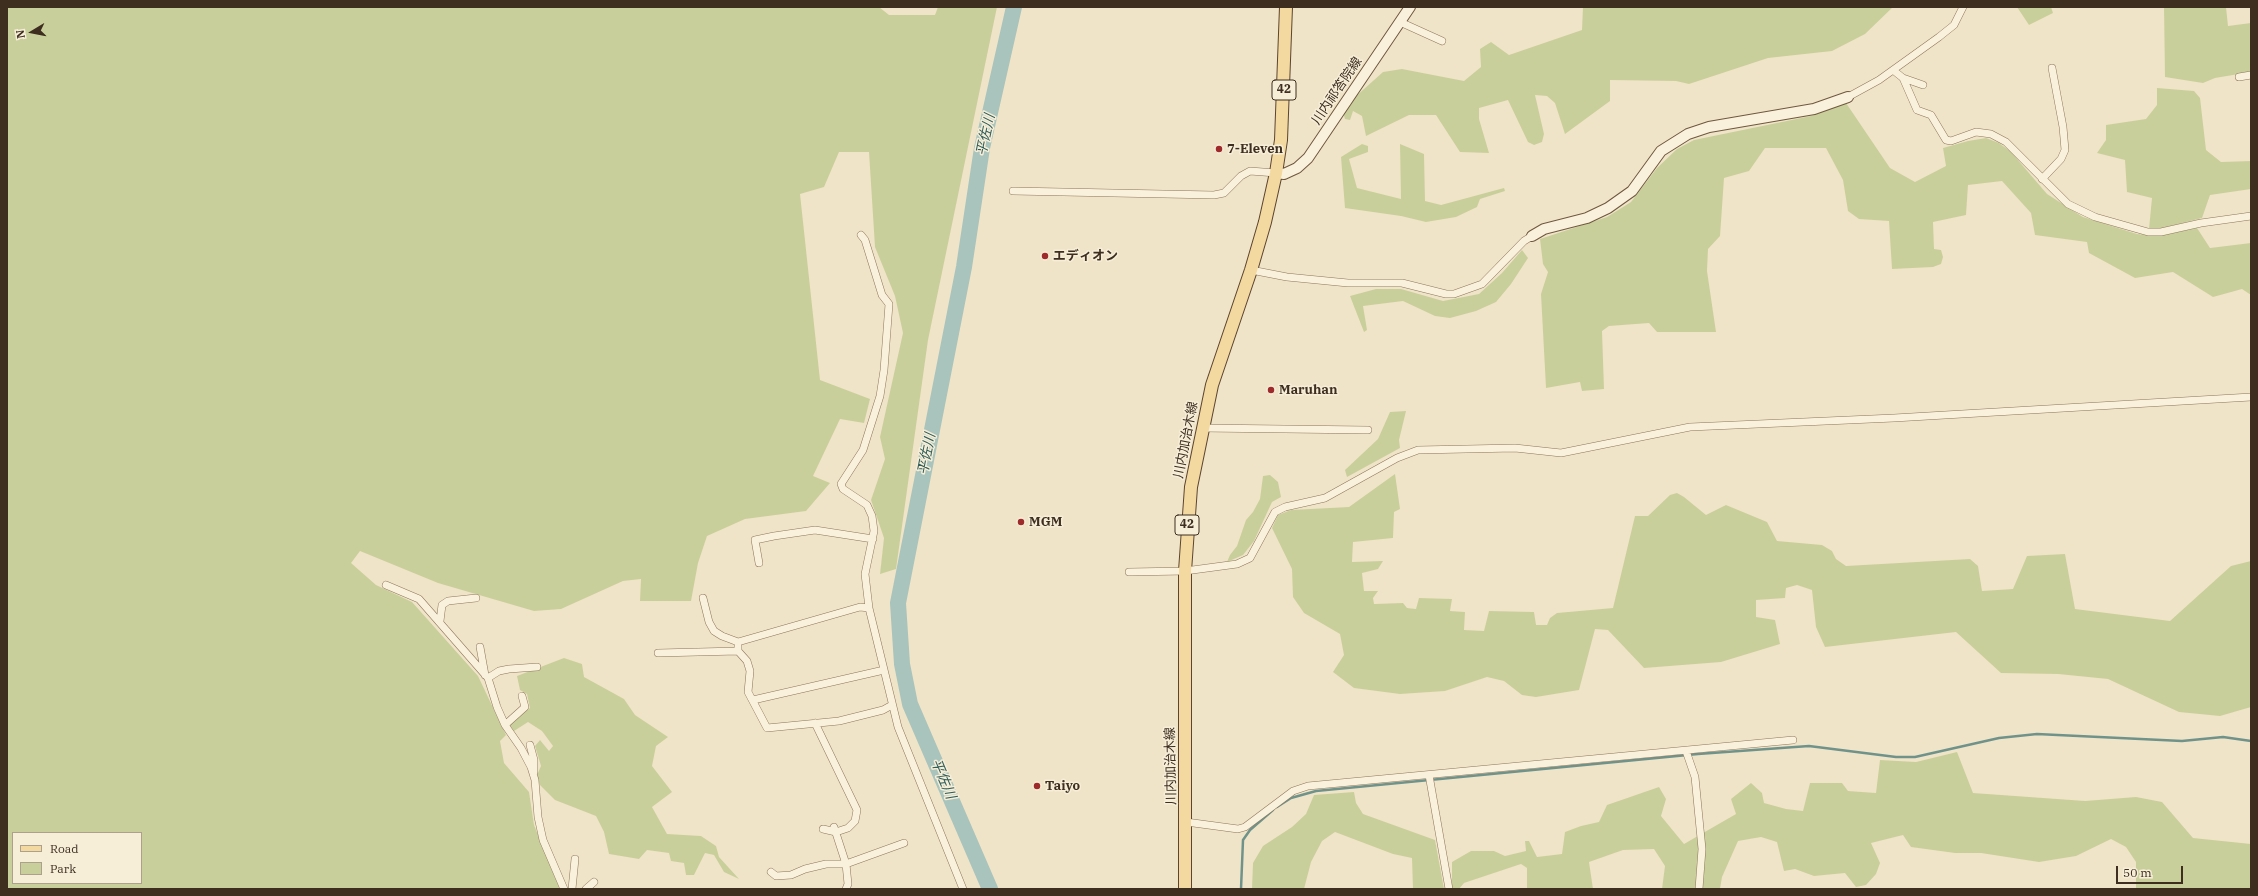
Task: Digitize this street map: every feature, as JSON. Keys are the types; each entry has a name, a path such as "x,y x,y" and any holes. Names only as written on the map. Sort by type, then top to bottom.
{"main road":[{"name":"川内加治木線","path":"1185,889 1185,571 1191,494 1202,428 1212,385 1251,270 1265,222 1276,173 1282,124 1286,7"}],"street":[{"name":"川内祁答院線","path":"1276,173 1284,174 1297,168 1308,158 1410,7"},
{"path":"1251,270 1287,277 1348,283 1402,283 1446,294 1454,294 1482,284 1524,241 1532,236 1544,229 1587,218 1608,208 1632,191 1661,151 1688,134 1709,128 1814,109 1848,97 1893,70 1954,25 1963,7"},
{"path":"1400,22 1442,41"},
{"path":"2042,179 2061,159 2065,150 2063,127 2052,68"},
{"path":"1893,70 1903,78 1923,85"},
{"path":"2239,77 2251,75"},
{"path":"1903,78 1917,110 1931,114 1946,140 1976,132 1991,134 2006,142 2068,204 2095,217 2148,232 2161,232 2201,223 2251,216"},
{"path":"1014,191 1214,195 1224,193 1241,176 1250,171 1276,173"},
{"path":"861,235 865,240 882,295 889,304 884,370 880,396 863,450 841,484 843,489 868,505 872,516 873,539 865,574 869,608 892,705 898,727 963,889"},
{"path":"1129,572 1185,571 1236,564 1250,558 1275,512 1285,507 1325,498 1397,458 1418,450 1515,448 1561,453 1690,427 1902,417 2251,396"},
{"path":"1202,428 1368,430"},
{"path":"759,562 755,540 774,536 815,530 873,539"},
{"path":"386,585 419,599 440,621 487,677"},
{"path":"440,621 442,605 448,601 476,598"},
{"path":"703,598 709,622 714,631 738,642 860,607 869,608"},
{"path":"738,642 738,651 747,661 750,671 748,692 767,728 839,721 883,710 892,705"},
{"path":"480,647 487,677 505,725 521,748 533,774 538,817 544,840 564,889"},
{"path":"658,653 738,651"},
{"path":"487,677 504,670 537,667"},
{"path":"753,700 884,670"},
{"path":"505,725 525,707 522,696"},
{"path":"815,723 856,810 855,821 848,828 835,830 823,829"},
{"path":"1186,822 1238,829 1245,827 1293,791 1308,786 1430,778 1687,753 1792,740"},
{"path":"530,745 534,760 535,770 533,774"},
{"path":"1687,753 1695,777 1702,849 1699,889"},
{"path":"1430,778 1449,889"},
{"path":"835,830 846,864 848,884 846,889"},
{"path":"771,872 776,876 791,876 805,869 826,864 846,864 904,843"},
{"path":"572,889 575,859"},
{"path":"586,889 594,882"}],"green space":[{"path":"7,7 879,7 889,15 935,15 938,7 997,7 928,340 896,569 880,574 884,538 871,500 885,459 880,437 903,333 895,296 875,247 869,152 839,152 824,187 800,194 820,380 870,399 864,423 840,419 813,476 830,483 806,511 745,519 707,536 698,563 691,601 640,601 641,579 623,581 561,609 534,611 438,583 360,551 351,563 376,585 412,602 478,676 506,735 500,741 504,763 529,792 534,825 560,889 7,888"},
{"path":"1583,7 1893,7 1865,34 1832,51 1768,58 1689,84 1676,81 1610,80 1610,101 1565,134 1555,103 1547,96 1535,95 1544,134 1542,142 1534,145 1528,142 1508,100 1479,108 1479,119 1489,153 1460,152 1436,115 1409,115 1366,136 1362,116 1353,111 1350,120 1345,119 1343,112 1354,98 1383,72 1402,69 1464,81 1481,67 1480,49 1491,42 1509,55 1582,30"},
{"path":"2017,7 2051,7 2053,13 2029,25"},
{"path":"2164,7 2226,7 2228,26 2251,23 2251,72 2215,78 2203,83 2165,77"},
{"path":"2157,88 2194,91 2200,98 2206,150 2221,162 2251,161 2251,189 2210,195 2202,218 2159,229 2149,229 2152,198 2127,192 2125,160 2097,153 2106,140 2106,125 2146,119 2157,105"},
{"path":"1846,103 1890,168 1915,182 1946,166 1943,148 1986,138 1999,143 2011,152 2047,194 2083,217 2137,234 2159,236 2197,228 2210,248 2251,243 2251,295 2242,289 2213,297 2173,272 2135,278 2089,253 2087,242 2035,235 2031,213 2002,181 1968,185 1966,215 1933,222 1934,249 1941,250 1943,257 1941,264 1933,267 1892,269 1889,221 1859,219 1848,211 1843,180 1826,148 1765,148 1749,171 1724,178 1720,236 1708,249 1707,271 1716,332 1657,332 1649,323 1609,326 1602,331 1604,389 1582,391 1580,382 1546,388 1541,294 1548,272 1543,264 1540,239 1607,217 1631,202 1657,168 1677,149 1694,140 1811,116"},
{"path":"1362,144 1368,146 1368,152 1349,159 1357,188 1401,199 1400,144 1424,154 1425,201 1441,205 1504,188 1505,191 1480,199 1477,207 1456,217 1426,222 1401,216 1345,208 1341,157"},
{"path":"1522,250 1528,258 1511,284 1496,302 1476,311 1450,318 1435,316 1403,301 1363,306 1367,330 1364,332 1350,296 1376,289 1401,289 1443,301 1479,294 1502,273"},
{"path":"1406,411 1399,440 1400,448 1347,477 1345,470 1378,439 1390,412"},
{"path":"1395,474 1400,509 1394,512 1393,538 1353,542 1352,562 1383,561 1378,569 1362,573 1364,591 1378,591 1373,598 1374,604 1403,603 1407,608 1416,609 1419,598 1452,599 1450,611 1465,612 1464,630 1484,631 1489,611 1534,612 1536,625 1547,625 1550,618 1557,613 1613,608 1635,516 1648,516 1670,495 1677,493 1706,515 1726,505 1767,522 1777,541 1822,545 1832,551 1836,559 1846,566 1970,559 1978,566 1982,591 2013,589 2027,556 2065,554 2075,609 2170,621 2231,566 2251,561 2251,707 2220,716 2179,712 2108,679 2058,674 2001,673 1956,632 1825,647 1816,627 1812,590 1797,585 1786,588 1785,598 1756,600 1756,617 1775,620 1780,644 1721,662 1644,668 1608,630 1595,629 1579,690 1536,697 1522,695 1504,681 1487,677 1445,691 1400,694 1354,688 1333,672 1344,655 1340,634 1304,613 1293,597 1292,569 1272,528 1278,515 1291,510 1349,507"},
{"path":"1270,475 1278,482 1281,497 1272,502 1254,541 1243,555 1227,562 1237,546 1246,520 1253,512 1260,499 1263,476"},
{"path":"564,658 582,664 584,677 624,699 635,715 668,737 656,746 652,766 672,792 652,807 667,834 701,836 716,846 719,857 739,879 724,872 714,855 705,853 694,875 686,875 684,863 671,861 669,853 647,850 639,859 609,854 604,832 596,816 555,800 540,785 537,775 541,766 535,746 540,740 549,751 553,746 542,731 528,722 514,731 510,725 530,708 527,694 520,690 517,676"},
{"path":"1957,752 1973,793 2085,801 2136,797 2162,802 2193,838 2251,844 2251,889 2136,889 2136,862 2126,847 2111,839 2076,856 2039,862 1981,853 1955,853 1911,847 1903,835 1871,843 1880,863 1876,874 1866,885 1856,887 1845,873 1814,876 1795,869 1784,871 1777,842 1761,837 1738,841 1722,877 1720,889 1662,889 1665,866 1654,849 1623,850 1589,862 1593,889 1527,889 1527,868 1521,864 1464,883 1459,889 1452,889 1452,862 1471,851 1494,851 1505,856 1526,851 1525,841 1529,841 1537,857 1562,854 1565,832 1581,826 1599,822 1607,805 1659,787 1666,799 1661,816 1684,844 1736,814 1731,799 1751,783 1762,793 1764,803 1786,809 1803,811 1810,783 1842,783 1848,791 1876,793 1880,760 1916,762"},
{"path":"1354,792 1356,803 1363,814 1435,840 1444,889 1413,889 1412,858 1393,854 1335,832 1322,841 1311,862 1304,889 1252,889 1253,863 1263,846 1292,827 1306,814 1314,795"}],"waterway":[{"name":"平佐川","path":"990,889 910,704 902,664 898,603 964,267 982,148 1014,7"},
{"path":"1277,807 1291,798 1316,791 1698,754 1809,746 1896,757 1915,757 1999,738 2037,734 2182,741 2223,737 2251,741"},
{"path":"1241,889 1243,840 1250,830 1273,810"}],"place":[{"name":"7-Eleven","path":"1219,149"},
{"name":"エディオン","path":"1045,256"},
{"name":"Maruhan","path":"1271,390"},
{"name":"MGM","path":"1021,522"},
{"name":"Taiyo","path":"1037,786"}]}
